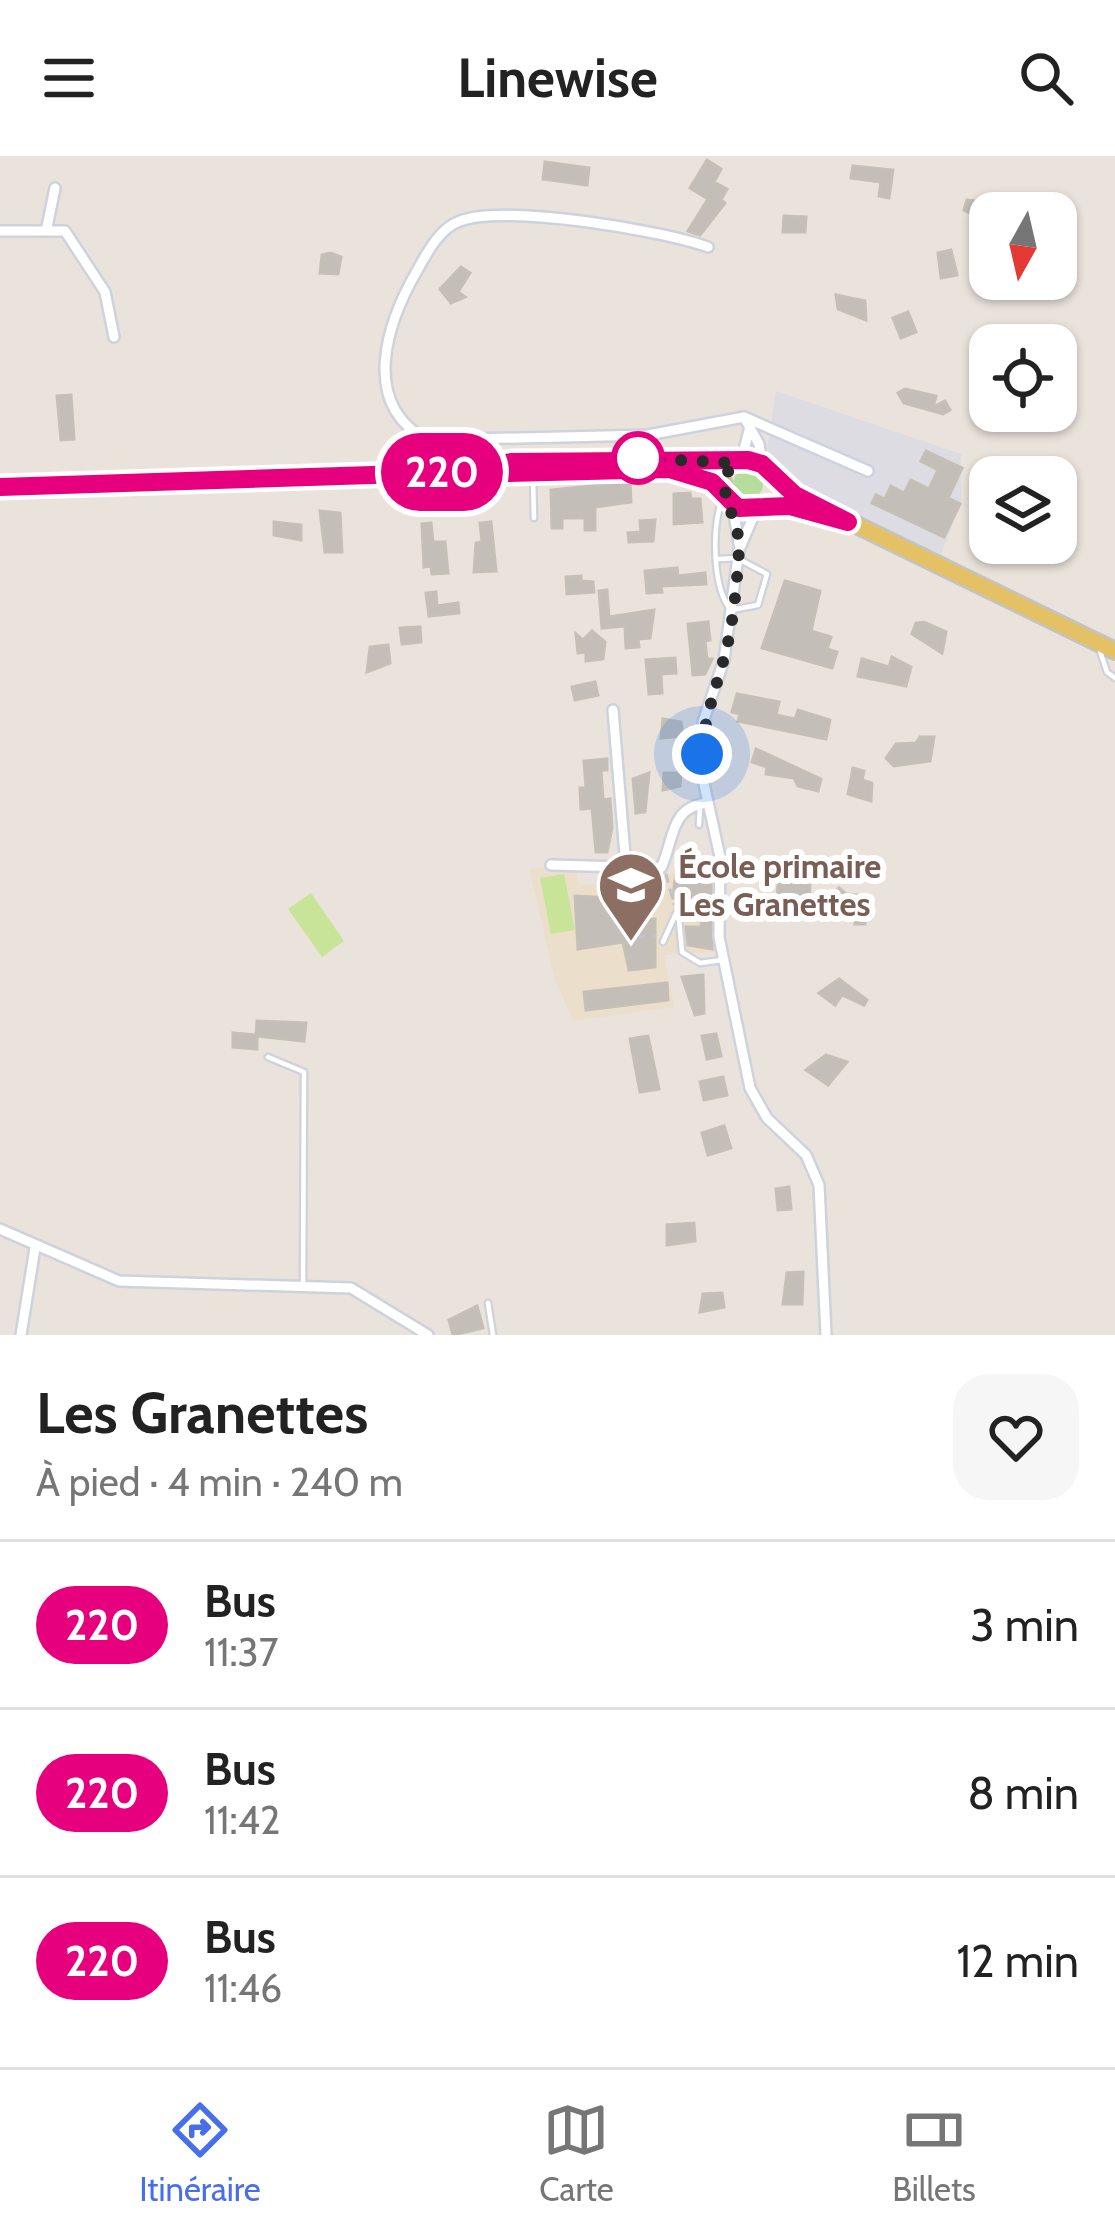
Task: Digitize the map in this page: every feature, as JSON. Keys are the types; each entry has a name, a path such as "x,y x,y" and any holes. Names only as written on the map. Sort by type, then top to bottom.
{"main road":[{"path":"435,473 512,462 738,462 766,471 848,522 1115,651"},
{"path":"726,496 724,476 738,462"},
{"path":"0,488 669,469 700,476 726,496 848,522"},
{"path":"760,506 772,492 766,471"}],"street":[{"path":"46,227 55,188"},
{"path":"708,247 670,233 481,216 463,219 437,239 401,298 384,344 386,375 405,428 427,440 648,434 728,416 868,471"},
{"path":"0,231 46,227 65,231 105,292 114,337"},
{"path":"738,462 747,422"},
{"path":"747,422 766,471"},
{"path":"726,496 738,554"},
{"path":"760,506 738,554 724,660 704,722 704,804 720,857 723,960 757,1104 806,1155 820,1185 826,1335"},
{"path":"613,710 630,870"},
{"path":"551,865 630,870 664,866 674,824 704,804"},
{"path":"0,1229 119,1281 351,1288 428,1335"},
{"path":"21,1335 35,1248"}],"lane":[{"path":"534,518 532,472 537,467 608,464 618,459"},
{"path":"718,559 738,554 767,574 758,605 731,610 721,596 718,559 718,514 726,496"},
{"path":"1098,643 1107,672 1115,678"},
{"path":"699,825 704,804"},
{"path":"675,909 682,952 700,963 723,960"},
{"path":"663,942 675,909"},
{"path":"268,1057 304,1072 302,1284"},
{"path":"488,1303 493,1335"}],"path":[{"path":"630,870 636,936 653,935"},
{"path":"665,872 675,909"},
{"path":"628,906 635,906"}],"shaded area":[{"path":"776,391 961,454 961,502 940,557 788,483 767,449"},
{"name":"École primaire Les Granettes","path":"566,867 576,872 580,885 609,883 611,872 716,874 715,952 664,955 674,1007 573,1021 555,979 529,869"}],"green space":[{"path":"748,469 763,484 748,499 733,484"},
{"path":"564,874 575,930 551,934 540,878"},
{"path":"311,893 344,941 322,957 288,909"}],"building":[{"path":"707,160 721,169 714,182 727,189 721,200 725,203 700,235 688,231 708,199 690,188"},
{"path":"545,162 589,168 587,185 543,179"},
{"path":"853,166 893,170 889,198 879,196 881,182 851,178"},
{"path":"784,216 806,217 805,232 783,232"},
{"path":"951,250 957,275 941,278 938,253"},
{"path":"322,255 341,257 338,274 320,273"},
{"path":"461,267 470,273 458,292 465,297 451,303 440,289"},
{"path":"836,295 865,301 866,320 838,309"},
{"path":"908,312 916,332 901,338 893,318"},
{"path":"905,389 936,396 933,407 945,401 950,410 943,414 904,403 898,393"},
{"path":"71,395 74,439 61,440 57,396"},
{"path":"926,451 962,468 948,498 960,504 944,537 872,503 876,495 885,499 891,486 904,493 911,480 929,489 938,470 921,461"},
{"path":"630,482 631,502 595,507 595,530 585,530 585,518 562,518 562,528 552,528 551,490"},
{"path":"690,493 691,499 700,499 702,522 674,524 674,494"},
{"path":"320,511 340,513 342,552 325,552"},
{"path":"655,520 653,541 629,542 628,533 641,532 640,521"},
{"path":"274,522 301,525 301,540 274,535"},
{"path":"491,522 496,571 474,572 476,543 482,542 480,523"},
{"path":"431,523 433,542 445,542 448,573 432,574 431,566 424,567 422,524"},
{"path":"677,568 678,576 705,573 706,584 661,586 662,592 647,593 645,571"},
{"path":"581,576 581,581 593,582 594,592 567,594 566,577"},
{"path":"785,581 820,591 811,631 831,637 827,649 837,652 832,668 762,648"},
{"path":"607,590 609,617 654,610 650,638 638,639 639,647 626,648 625,626 602,628 599,591"},
{"path":"436,592 437,606 458,603 459,613 429,616 426,593"},
{"path":"708,622 710,640 705,641 707,659 712,659 705,674 693,675 688,624"},
{"path":"916,623 946,632 942,653 912,634"},
{"path":"420,627 421,642 402,644 400,628"},
{"path":"592,631 605,642 603,659 586,661 586,652 578,653 576,634 583,640"},
{"path":"388,645 390,663 367,672 370,647"},
{"path":"892,657 911,667 906,686 858,676 862,659 889,667"},
{"path":"675,658 676,673 661,674 662,693 649,694 646,660"},
{"path":"595,682 598,695 575,700 572,687"},
{"path":"737,694 779,702 776,715 795,719 798,710 830,720 826,739 738,721 740,714 732,712"},
{"path":"663,719 681,722 683,736 661,738"},
{"path":"920,737 934,737 930,761 894,766 886,758 896,744 916,743"},
{"path":"756,749 821,779 818,791 798,786 794,778 766,774 767,767 752,762"},
{"path":"607,759 607,770 601,770 603,800 610,799 612,828 607,852 596,852 592,808 581,809 580,788 586,788 584,761"},
{"path":"853,768 864,771 862,780 872,783 871,801 848,794"},
{"path":"649,773 645,812 636,813 633,779"},
{"path":"664,773 681,773 680,786 663,790"},
{"path":"739,862 763,863 762,875 738,880"},
{"path":"676,870 711,879 712,949 688,945 686,927 701,927 703,899 673,898"},
{"path":"779,876 789,877 789,883 810,885 809,900 777,896"},
{"path":"627,883 629,921 655,919 655,967 629,970 623,942 578,949 575,896 615,898 614,884"},
{"path":"839,888 846,894 867,896 865,924 855,924 857,909 841,911 828,898"},
{"path":"703,975 704,1013 695,1015 682,977"},
{"path":"839,979 867,1000 864,1005 842,995 835,1005 819,993"},
{"path":"667,983 668,1000 586,1010 584,992"},
{"path":"257,1021 306,1023 304,1041 257,1036 257,1049 233,1047 233,1033 256,1035"},
{"path":"716,1034 721,1056 707,1059 702,1036"},
{"path":"648,1036 659,1089 640,1092 630,1039"},
{"path":"826,1055 847,1062 828,1085 806,1070"},
{"path":"723,1077 727,1095 704,1100 700,1082"},
{"path":"724,1126 731,1148 708,1155 702,1133"},
{"path":"789,1187 791,1209 778,1210 776,1189"},
{"path":"694,1223 695,1241 667,1245 667,1225"},
{"path":"803,1272 802,1304 783,1304 787,1273"},
{"path":"722,1293 724,1307 700,1312 703,1294"},
{"path":"477,1306 483,1328 453,1335 449,1320"}],"bus line":[{"name":"220","path":"0,487 435,473 512,462 656,458 719,464 748,460 762,464 795,495 848,522 790,506 763,504 744,510 728,500 723,488 700,476 669,469 473,474"}],"place":[{"name":"École primaire Les Granettes","path":"631,944"}],"route":[{"path":"638,458 735,463 724,476 723,488 732,505 739,550 724,660 707,706 702,754"}]}
